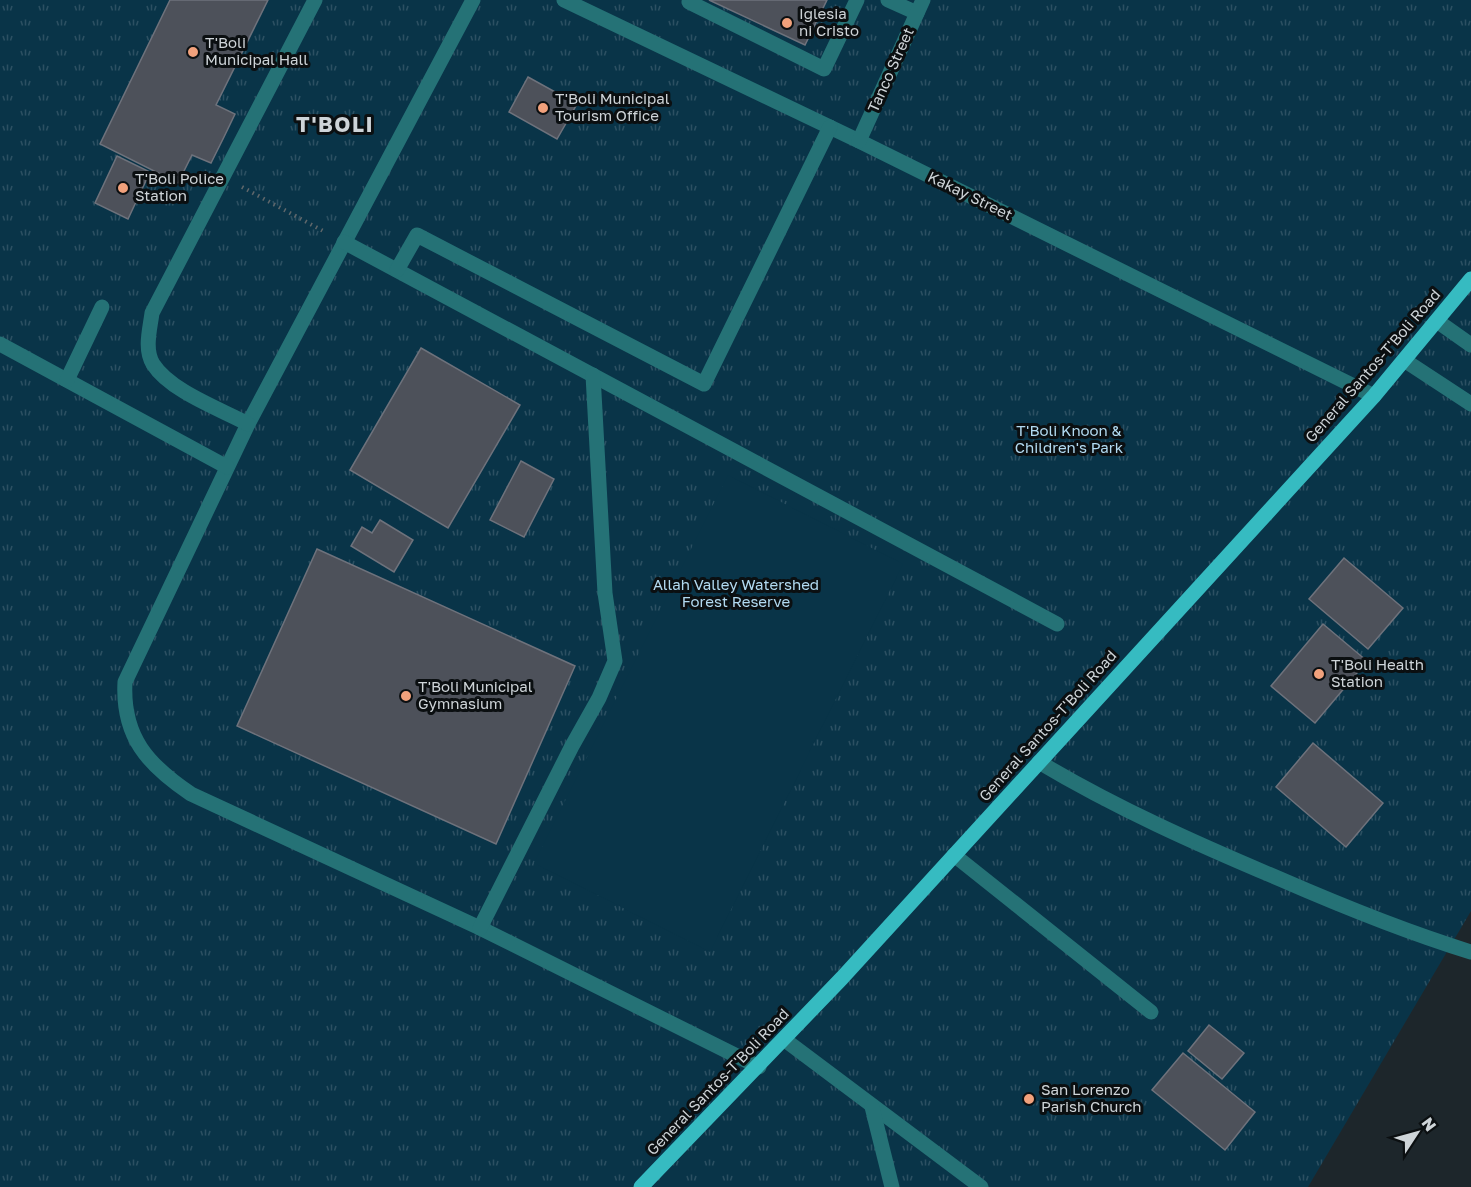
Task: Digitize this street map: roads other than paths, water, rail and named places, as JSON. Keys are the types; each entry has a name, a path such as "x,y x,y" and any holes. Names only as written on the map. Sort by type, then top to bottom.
{"main road":[{"name":"General Santos-T'Boli Road","path":"641,1187 785,1040 1374,396 1471,279"}],"street":[{"path":"248,424 172,384 153,363 147,343 152,314 315,0"},
{"path":"473,0 248,424 125,682 124,704 132,735 149,761 167,778 191,794 480,928 759,1067"},
{"name":"Kakay Street","path":"564,0 859,141 1374,396"},
{"path":"690,0 689,2 824,69 857,0"},
{"path":"888,0 920,6"},
{"name":"Tanco Street","path":"859,141 920,6"},
{"path":"397,270 417,235 704,384 830,127"},
{"path":"344,242 1057,624"},
{"path":"67,380 102,307"},
{"path":"1437,321 1471,345"},
{"path":"0,344 227,467"},
{"path":"1404,360 1471,405"},
{"path":"480,928 572,746 599,698 615,661 605,593 593,375"},
{"path":"1039,762 1092,794 1185,840 1426,939 1471,952"},
{"path":"954,855 1151,1012"},
{"path":"785,1040 981,1187"},
{"path":"872,1107 892,1187"}],"place":[{"name":"Iglesia ni Cristo","path":"787,23"},
{"name":"T'Boli Municipal Hall","path":"193,52"},
{"name":"T'Boli Municipal Tourism Office","path":"543,108"},
{"name":"T'Boli Police Station","path":"123,188"},
{"name":"T'Boli Health Station","path":"1319,674"},
{"name":"T'Boli Municipal Gymnasium","path":"406,696"},
{"name":"San Lorenzo Parish Church","path":"1029,1099"}],"district":[{"name":"T'BOLI","path":"335,125"}],"park label":[{"name":"T'Boli Knoon & Children's Park","path":"1069,440"},
{"name":"Allah Valley Watershed Forest Reserve","path":"736,594"}]}
